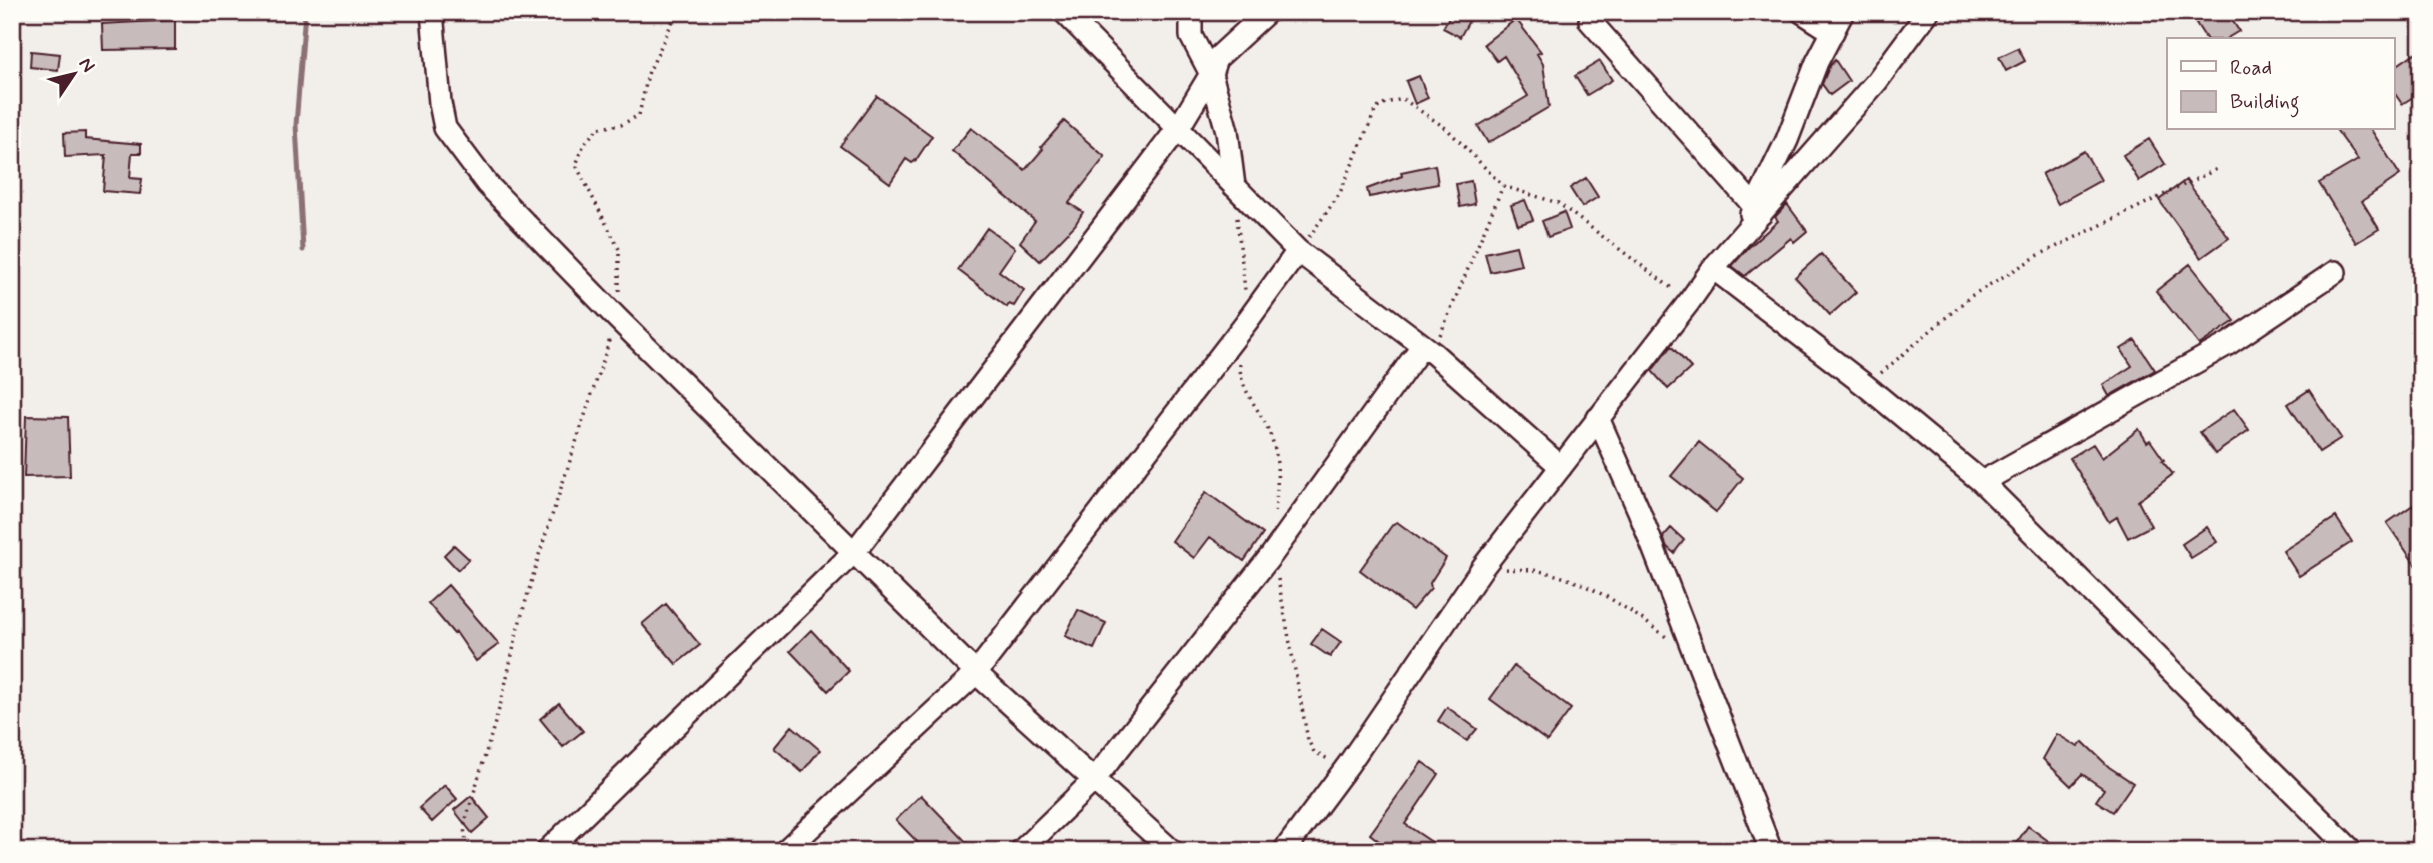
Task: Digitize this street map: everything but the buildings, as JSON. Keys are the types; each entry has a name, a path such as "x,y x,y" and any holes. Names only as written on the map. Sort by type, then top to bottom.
{"street":[{"path":"432,12 440,103 446,128 487,184 617,318 976,673 1172,851"},
{"path":"1064,12 1298,251 1427,350 1562,467"},
{"path":"1191,12 1191,36 1211,74 1227,131 1234,186"},
{"path":"547,851 855,551 1179,127 1211,74 1216,59 1267,12"},
{"path":"1802,12 1833,32"},
{"path":"1758,211 1817,62 1843,12"},
{"path":"1284,851 1348,765 1483,567 1713,268 1739,241 1758,211 1877,81 1928,12"},
{"path":"1590,21 1758,211"},
{"path":"785,851 976,673 1248,320 1298,251"},
{"path":"1713,268 1866,386 1982,482 2353,851"},
{"path":"1982,482 2228,344 2335,272"},
{"path":"1021,851 1094,780 1273,553 1427,350"},
{"path":"1598,418 1639,510 1771,851"}],"path":[{"path":"473,851 466,842 463,831 466,819 502,699 518,628 539,555 617,318 619,249 576,165 584,144 598,128 621,125 639,115 649,75 677,12"},
{"path":"1298,251 1339,195 1376,109 1385,103 1403,99 1447,129 1503,186 1558,203 1689,302"},
{"path":"1866,386 1972,296 2039,255 2217,169"},
{"path":"1234,186 1248,320"},
{"path":"1427,350 1503,186"},
{"path":"1240,360 1243,384 1270,433 1278,462 1273,553 1308,740 1314,752 1322,758 1348,765"},
{"path":"1483,567 1539,571 1585,586 1627,608 1666,637"}],"waterway":[{"path":"303,250 296,125 305,12"}]}
